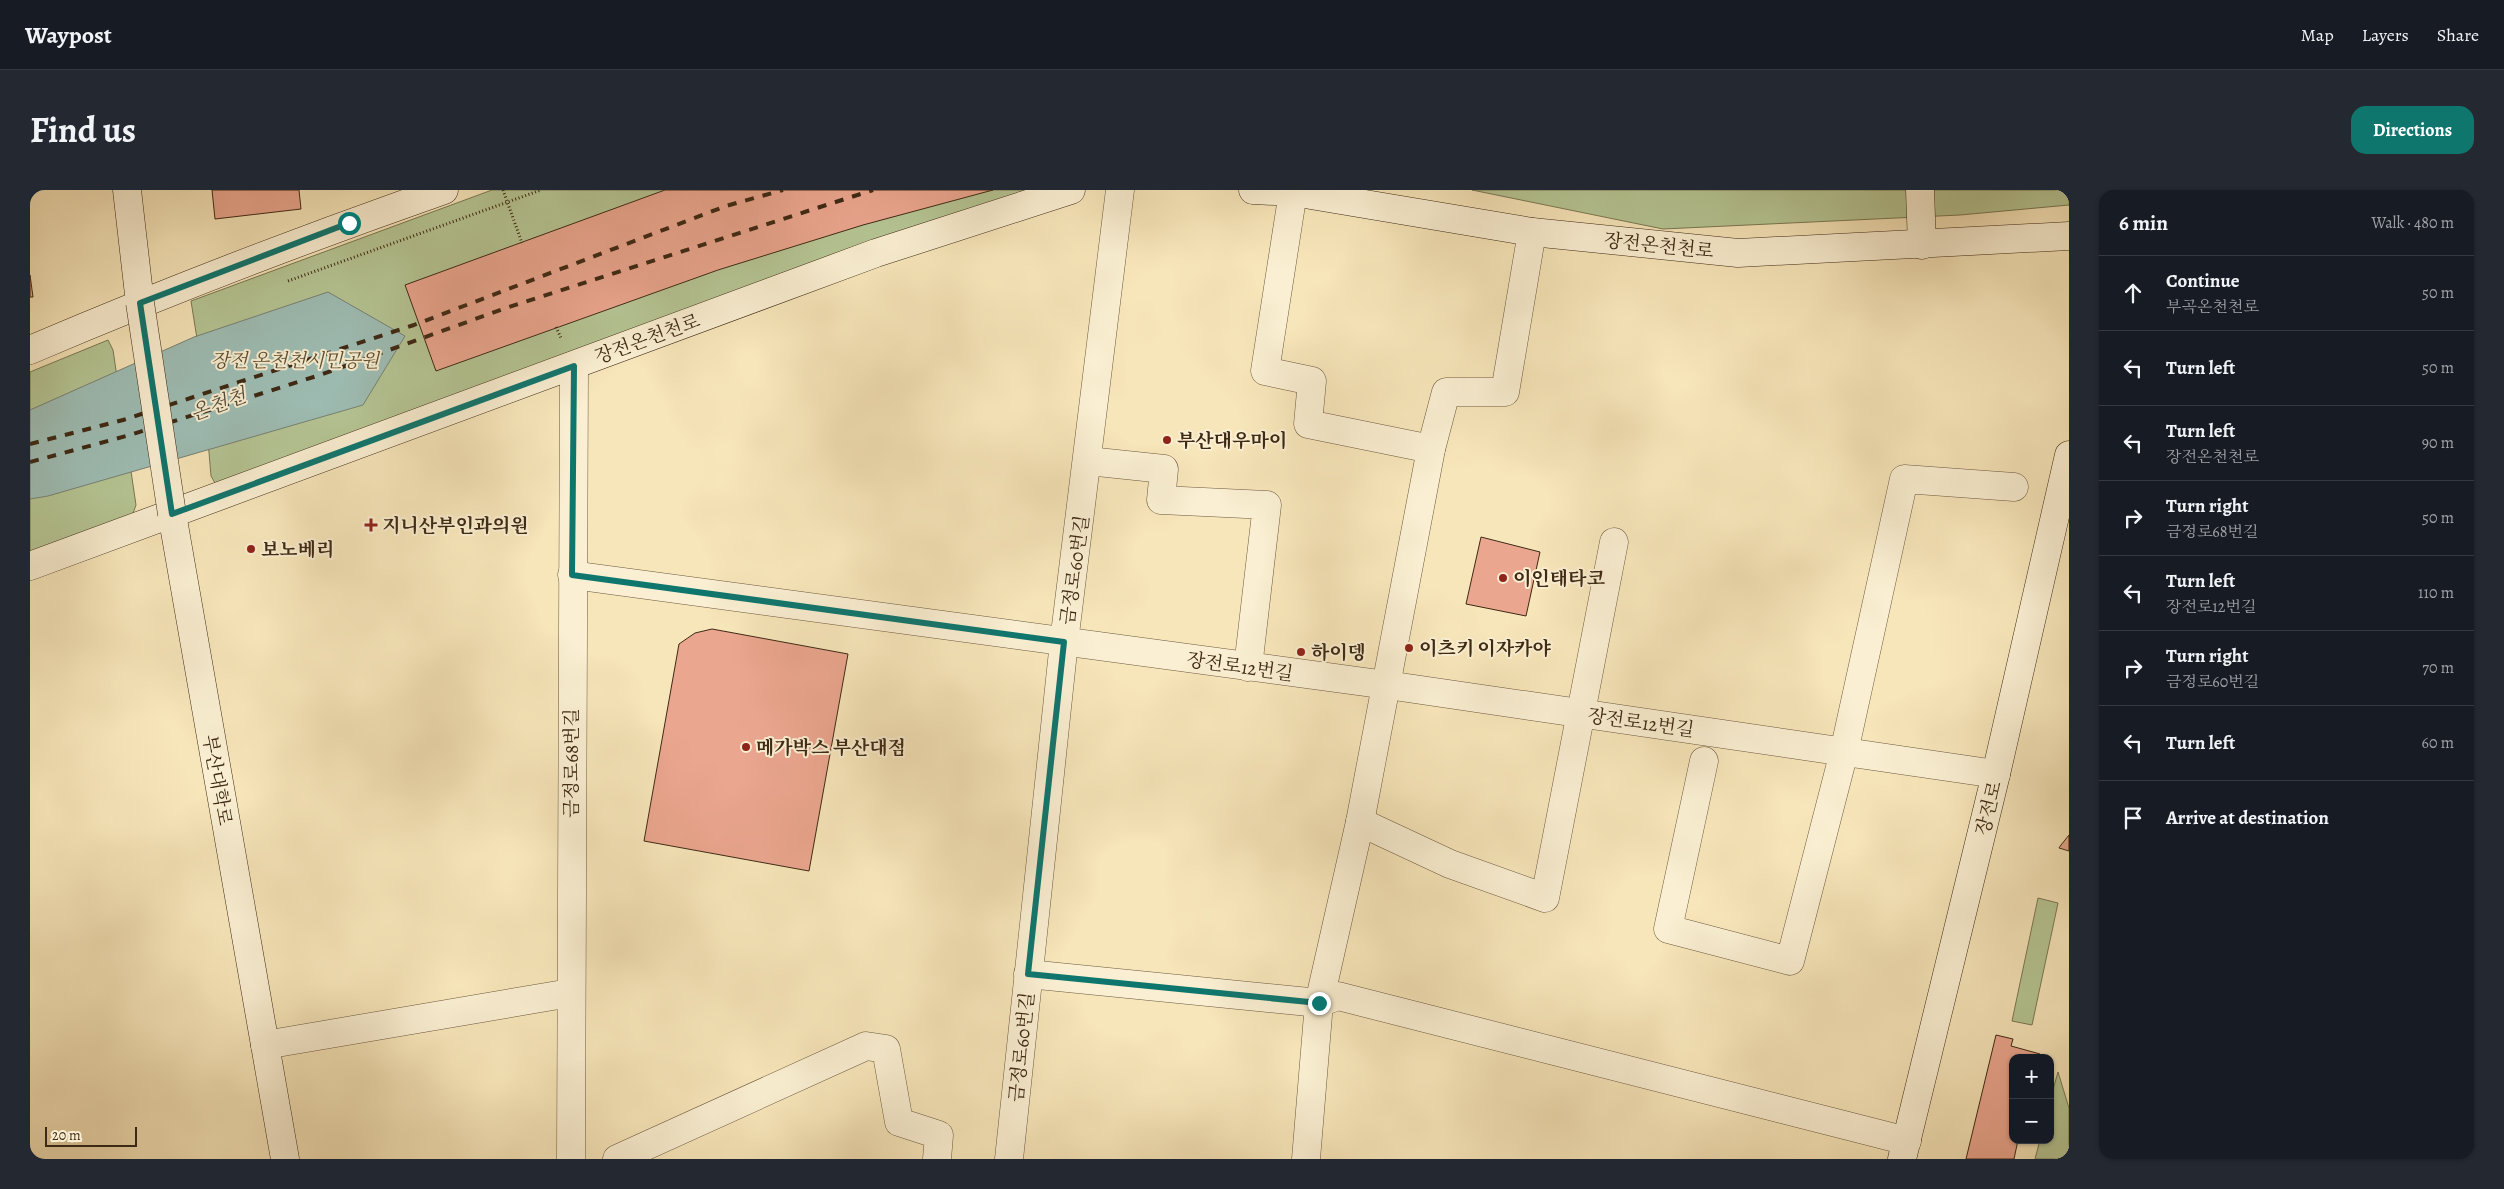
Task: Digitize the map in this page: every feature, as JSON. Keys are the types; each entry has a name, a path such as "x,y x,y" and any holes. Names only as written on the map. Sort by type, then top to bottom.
{"street":[{"path":"127,190 140,303"},
{"path":"30,350 140,303 349,223 444,190"},
{"name":"장전온천천로","path":"30,566 876,253 1070,190"},
{"name":"금정로60번길","path":"1009,1159 1064,642 1088,461 1120,190"},
{"name":"장전온천천로","path":"1253,190 1383,199 1532,232 1738,253 2069,236"},
{"path":"1293,192 1265,371 1312,381 1308,424 1432,449"},
{"path":"1920,200 1922,245"},
{"path":"1306,1159 1319,1003 1360,822 1432,449 1446,392 1505,392 1532,232"},
{"name":"부산대학로","path":"140,303 172,514 285,1159"},
{"name":"금정로68번길","path":"571,1159 570,994 574,366"},
{"name":"장전로","path":"1904,1150 1996,774 2069,455"},
{"path":"1088,461 1164,469 1161,500 1267,505 1248,667"},
{"path":"1704,761 1668,929 1790,961 1844,752 1904,479 2014,487"},
{"path":"1360,822 1450,864 1544,898 1582,713 1614,542"},
{"name":"장전로12번길","path":"572,575 1387,685 1996,774"},
{"path":"1028,974 1319,1003 1338,996 1904,1150"},
{"path":"265,1045 570,994"},
{"path":"617,1159 866,1046 886,1049 899,1122 938,1135 936,1159"}],"path":[{"path":"503,190 522,243"}],"green space":[{"name":"장전 온천천시민공원","path":"492,190 1057,190 218,488 211,476 202,370 191,301"},
{"path":"1472,190 2069,190 2069,205 1960,215 1663,229"},
{"path":"108,340 113,350 136,505 131,519 30,552 30,372"},
{"path":"2038,898 2058,903 2032,1025 2012,1021"},
{"path":"2058,1072 2069,1108 2069,1159 2035,1159 2039,1144 2054,1144 2054,1086"}],"water":[{"name":"온천천","path":"328,292 405,336 363,405 48,496 30,499 30,410 194,337"}],"building":[{"path":"212,190 299,190 301,209 215,219"},
{"path":"665,190 993,190 863,225 718,270 436,371 405,285"},
{"path":"30,275 33,297 30,297"},
{"name":"이인태타코","path":"1481,537 1540,552 1526,616 1466,604"},
{"name":"메가박스 부산대점","path":"712,629 848,654 809,871 644,841 679,644 695,633"},
{"path":"2069,835 2069,851 2059,848 2061,845"},
{"path":"1996,1035 2013,1039 2011,1046 2040,1054 2009,1054 2009,1144 2017,1144 2014,1159 1966,1159"}],"railway":[{"path":"30,444 123,420 414,325 726,206 783,190"},
{"path":"30,462 130,435 320,375 503,309 873,190"}],"place":[{"name":"부산대우마이","path":"1167,440"},
{"name":"지니산부인과의원","path":"371,525"},
{"name":"보노베리","path":"251,549"},
{"name":"이인태타코","path":"1503,578"},
{"name":"이츠키 이자카야","path":"1409,648"},
{"name":"하이뎅","path":"1301,652"},
{"name":"메가박스 부산대점","path":"746,747"}],"route":[{"path":"349,223 140,303 172,514 574,366 572,575 1064,642 1028,974 1319,1003"}]}
